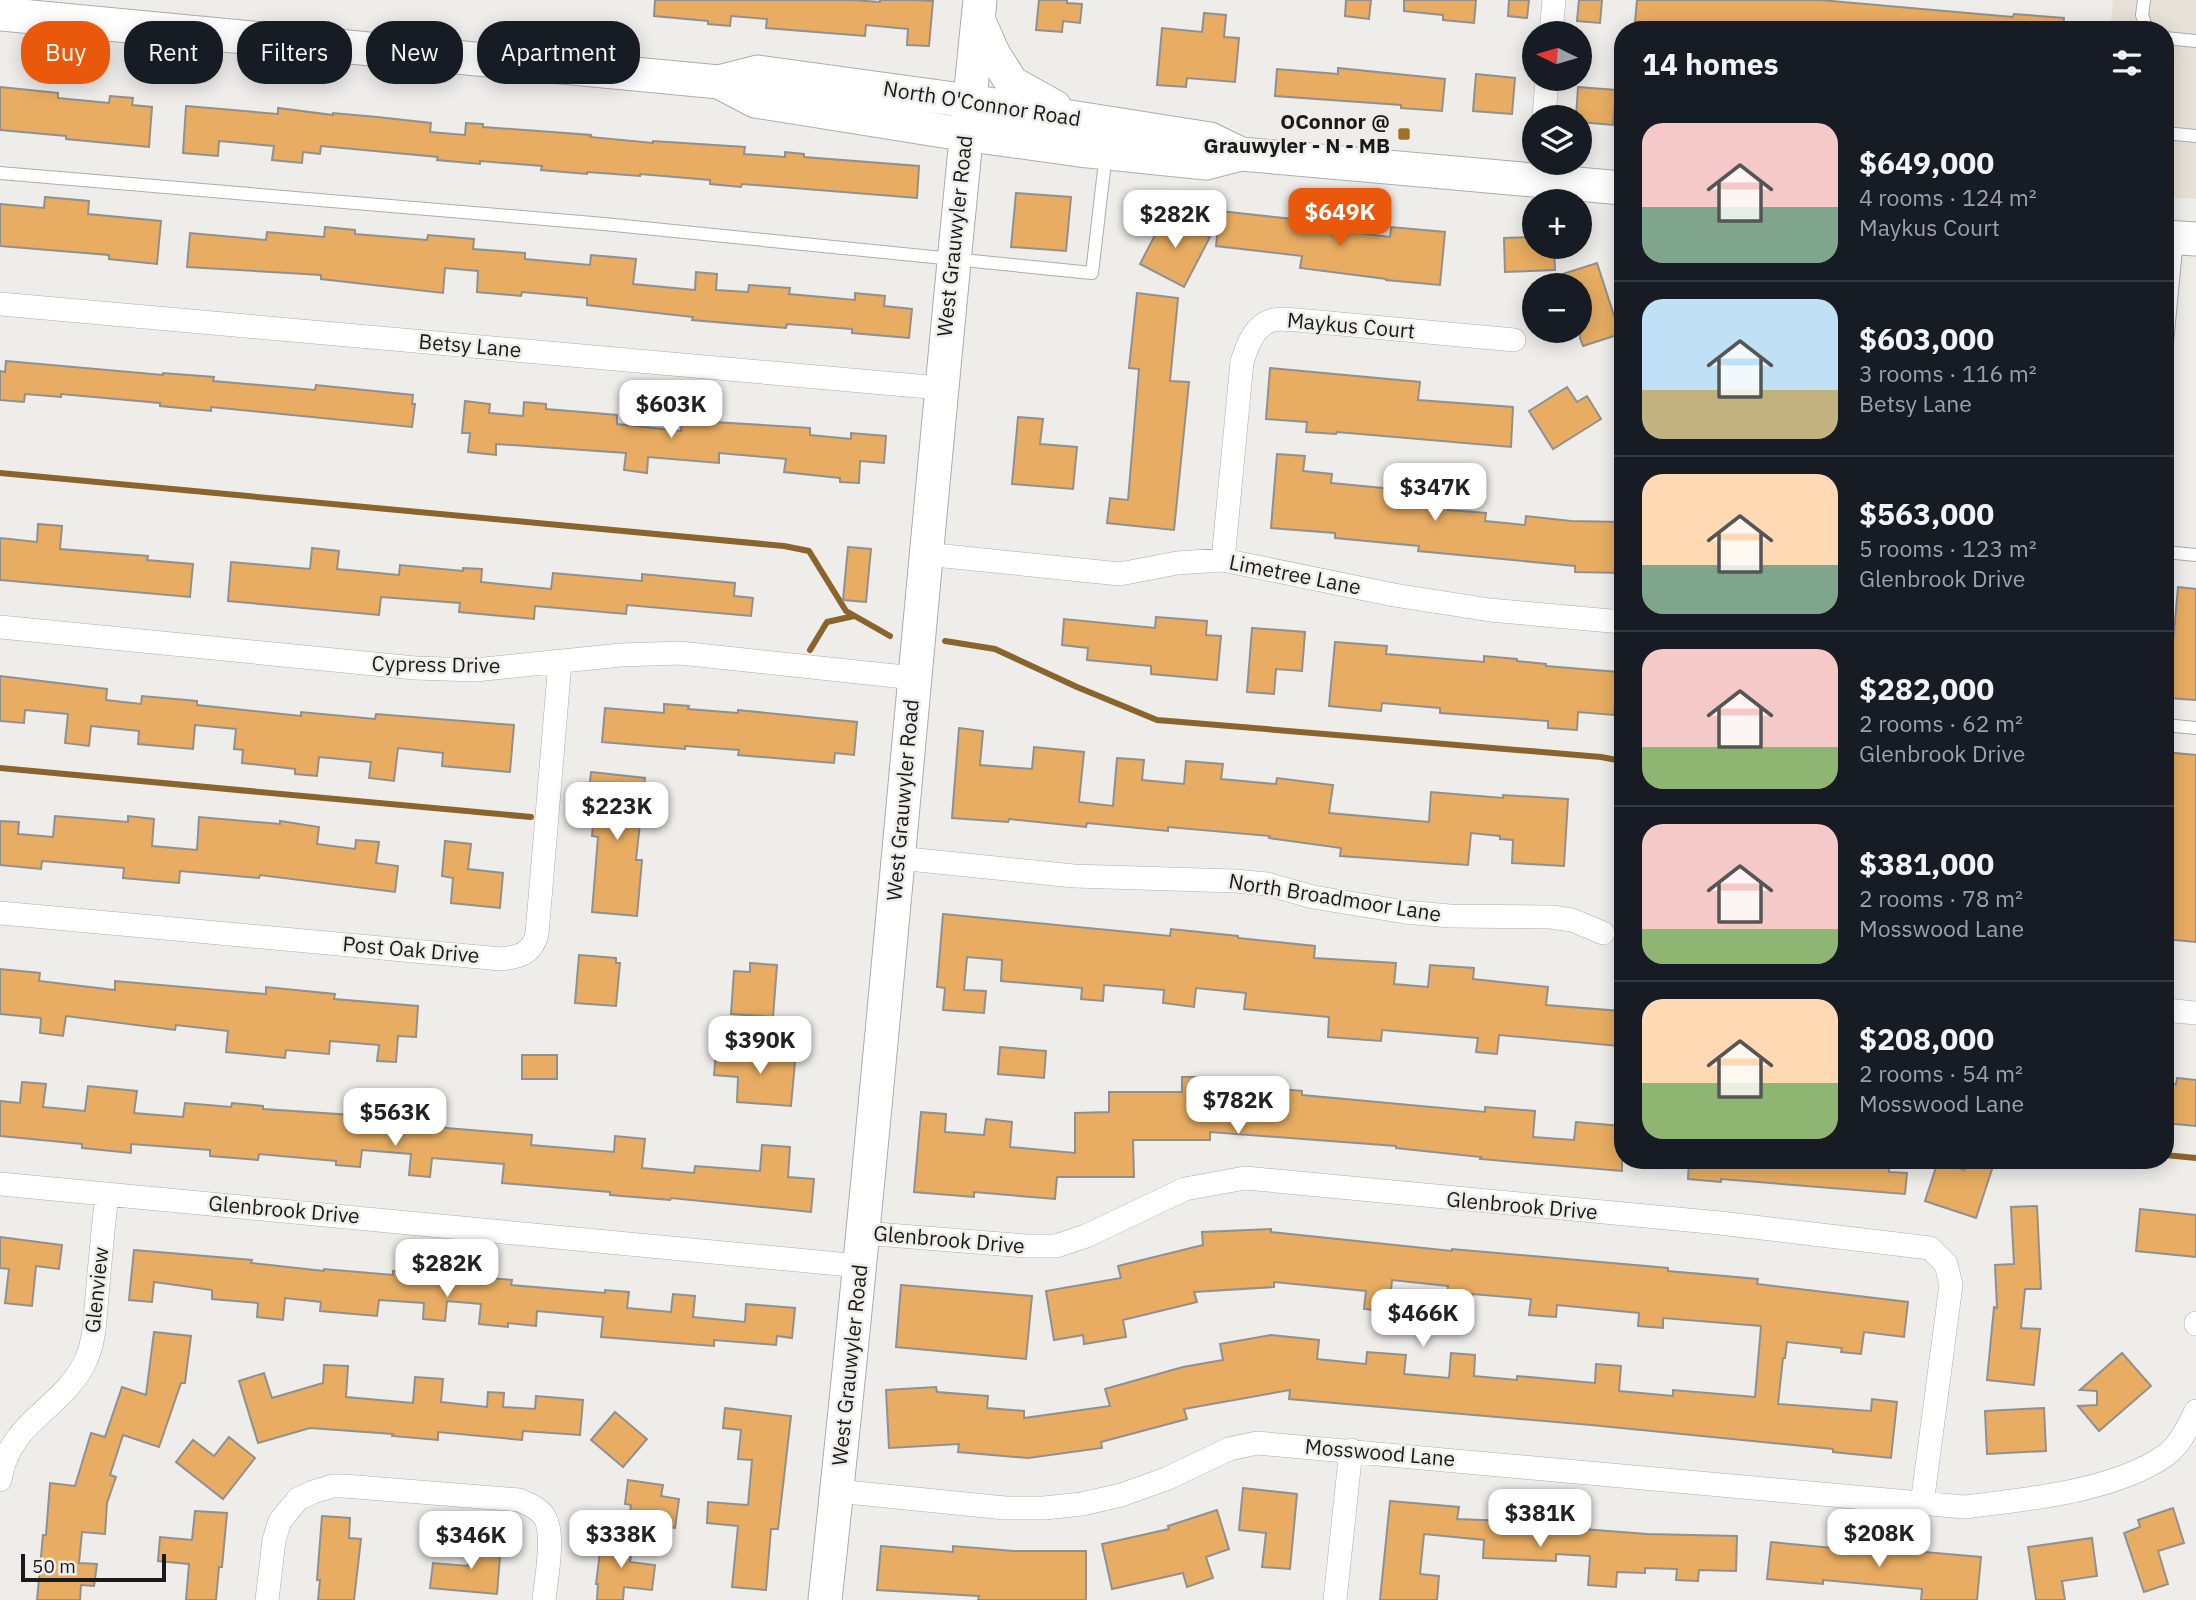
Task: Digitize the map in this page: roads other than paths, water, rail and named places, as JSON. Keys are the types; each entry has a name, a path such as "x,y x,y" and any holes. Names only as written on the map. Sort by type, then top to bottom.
{"main road":[{"name":"West Grauwyler Road","path":"825,1600 860,1266 940,388 979,9"},
{"path":"979,9 994,55 1012,83 1082,120"},
{"name":"North O'Connor Road","path":"0,15 719,82 758,72 969,101 1210,139 1241,154"},
{"name":"North O'Connor Road","path":"719,82 755,100 965,134 1107,153 1206,163 1241,154 1522,171"},
{"name":"North O'Connor Road","path":"1555,175 1614,186"}],"street":[{"path":"1552,21 1554,0"},
{"name":"Betsy Lane","path":"0,304 940,388"},
{"name":"Maykus Court","path":"1223,560 1242,362 1247,343 1258,330 1272,320 1297,320 1514,340"},
{"name":"Limetree Lane","path":"925,554 1120,574 1177,563 1223,560 1394,595 1490,610 1614,621"},
{"name":"Cypress Drive","path":"0,627 415,668 475,670 621,655 680,653 914,678"},
{"name":"Post Oak Drive","path":"0,913 500,959 524,955 535,943 537,934 560,663"},
{"name":"North Broadmoor Lane","path":"898,858 1074,876 1267,884 1313,897 1405,912 1572,920 1603,933"},
{"path":"2174,1011 2196,1013"},
{"name":"Glenbrook Drive","path":"863,1233 1056,1246 1086,1236 1185,1189 1245,1178 1720,1223 1930,1248 1946,1264 1951,1285 1922,1504"},
{"name":"Glenbrook Drive","path":"0,1184 860,1266"},
{"name":"Glenview","path":"1,1472 15,1439 66,1391 91,1348 107,1194"},
{"name":"Mosswood Lane","path":"836,1492 1005,1508 1082,1504 1121,1495 1167,1479 1229,1449 1256,1443 1964,1507 2037,1499 2098,1484 2136,1471 2167,1455 2185,1434 2196,1411"},
{"path":"1335,1600 1351,1450"},
{"path":"267,1600 274,1540 280,1521 298,1499 333,1486 519,1500 533,1506 546,1518 550,1542 544,1600"}],"lane":[{"path":"2144,0 2144,21"},
{"path":"2174,39 2196,41"},
{"path":"2174,134 2196,136"},
{"path":"0,173 604,224 1092,273 1107,153"},
{"path":"2174,283 2179,238"},
{"path":"2174,553 2196,555"},
{"path":"2174,726 2196,728"}],"waterway":[{"path":"0,473 784,546 809,551 846,611 890,636"},
{"path":"810,650 827,622 854,616"},
{"path":"945,641 995,649 1157,720 1614,759"},
{"path":"0,768 531,817"},
{"path":"2174,1156 2196,1158"}],"place":[{"name":"OConnor @ Grauwyler - N - MB","path":"1404,134"}]}
